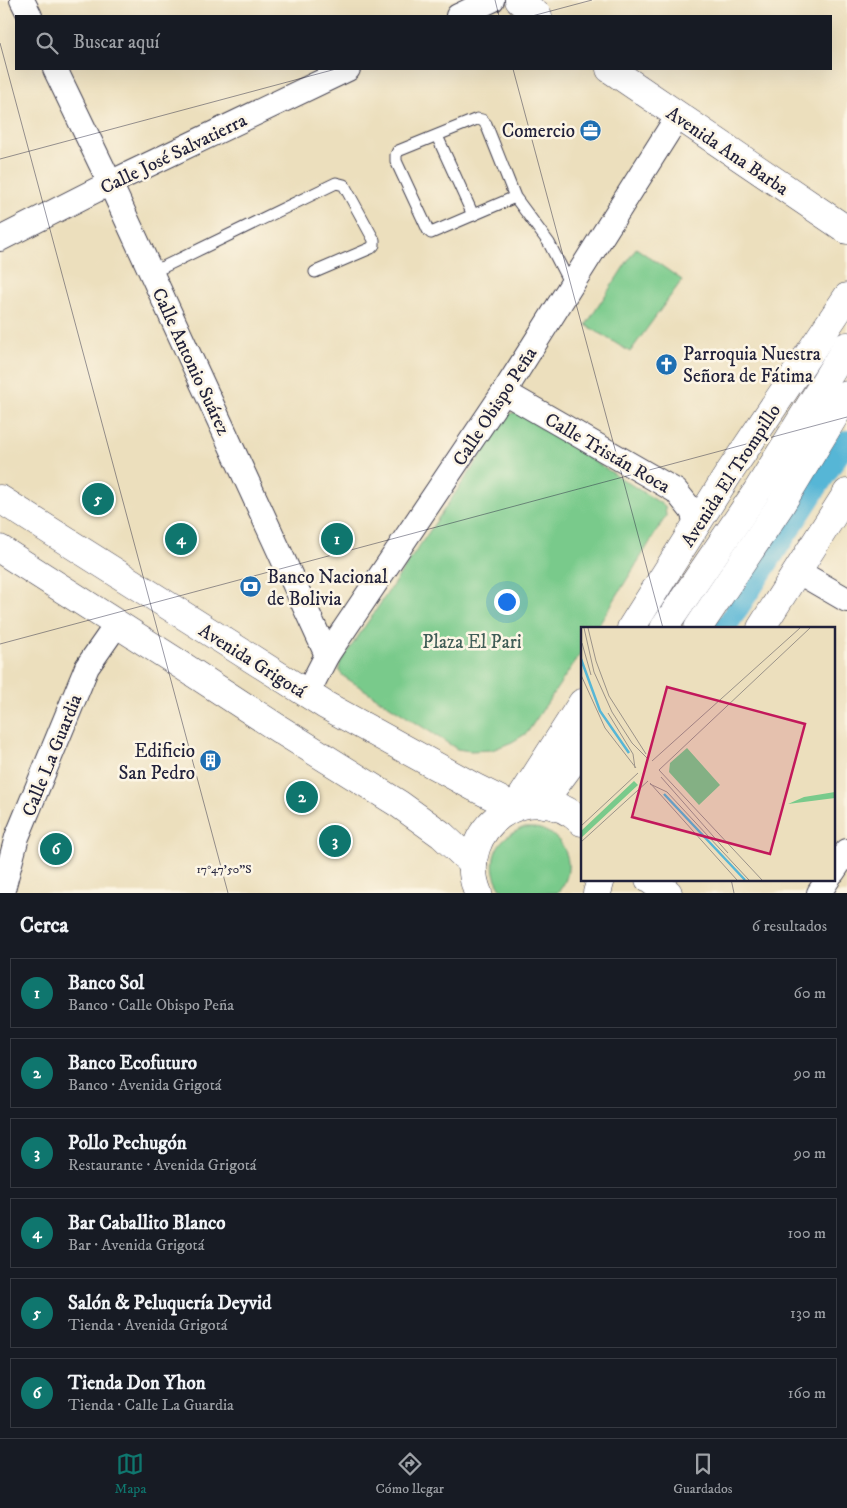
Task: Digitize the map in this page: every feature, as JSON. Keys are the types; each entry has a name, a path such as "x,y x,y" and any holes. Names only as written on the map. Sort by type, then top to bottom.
{"main road":[{"path":"519,0 537,15"},
{"name":"Avenida Ana Barba","path":"611,70 847,230"},
{"name":"Avenida El Trompillo","path":"631,627 729,474 847,297"},
{"path":"817,342 847,318"},
{"name":"Avenida El Trompillo","path":"665,627 757,491 847,346"},
{"path":"699,627 780,506 847,395"},
{"path":"762,627 847,493"},
{"name":"Avenida Grigotá","path":"0,499 316,700 465,783 524,805 565,809 581,821"},
{"path":"0,549 399,804 442,835 473,884"},
{"path":"175,660 184,645 190,640 200,640 297,696 316,700"},
{"path":"524,805 581,705"},
{"path":"473,884 477,845 486,829 498,816 524,805 581,750"},
{"path":"652,881 668,893"}],"street":[{"path":"22,0 30,15"},
{"path":"460,15 492,0"},
{"name":"Calle Antonio Suárez","path":"55,70 110,183 328,654"},
{"name":"Calle José Salvatierra","path":"0,239 110,183 346,70"},
{"name":"Calle Obispo Peña","path":"316,700 328,654 504,392 678,116"},
{"name":"Calle Tristán Roca","path":"504,392 676,491 692,511 697,526"},
{"path":"798,571 847,600"},
{"name":"Calle La Guardia","path":"2,893 8,833 87,667 117,624"},
{"path":"834,870 847,851"},
{"path":"819,893 827,881"}],"lane":[{"path":"515,197 434,232 428,230 396,161 396,155 398,151 477,119 482,120 486,124 515,197 549,243 571,286"},
{"path":"437,136 473,215"},
{"path":"151,273 336,183 340,183 344,185 374,240 374,245 315,272"}],"green space":[{"path":"636,248 682,280 630,352 586,325"},
{"name":"Plaza El Pari","path":"516,412 665,506 666,516 598,627 581,627 581,652 527,733 512,742 492,750 470,751 457,749 343,676 339,670 340,663 509,414"},
{"path":"522,828 537,828 545,831 560,842 565,850 568,859 567,877 557,893 505,893 500,888 494,875 495,854 506,837"}],"waterway":[{"path":"726,627 847,441"}],"place":[{"name":"Comercio","path":"591,130"},
{"name":"Parroquia Nuestra Señora de Fátima","path":"667,364"},
{"name":"Salón & Peluquería Deyvid","path":"98,499"},
{"name":"Bar Caballito Blanco","path":"181,539"},
{"name":"Banco Sol","path":"337,539"},
{"name":"Banco Nacional de Bolivia","path":"251,587"},
{"name":"Edificio San Pedro","path":"211,761"},
{"name":"Banco Ecofuturo","path":"302,797"},
{"name":"Pollo Pechugón","path":"335,841"},
{"name":"Tienda Don Yhon","path":"56,849"}]}
